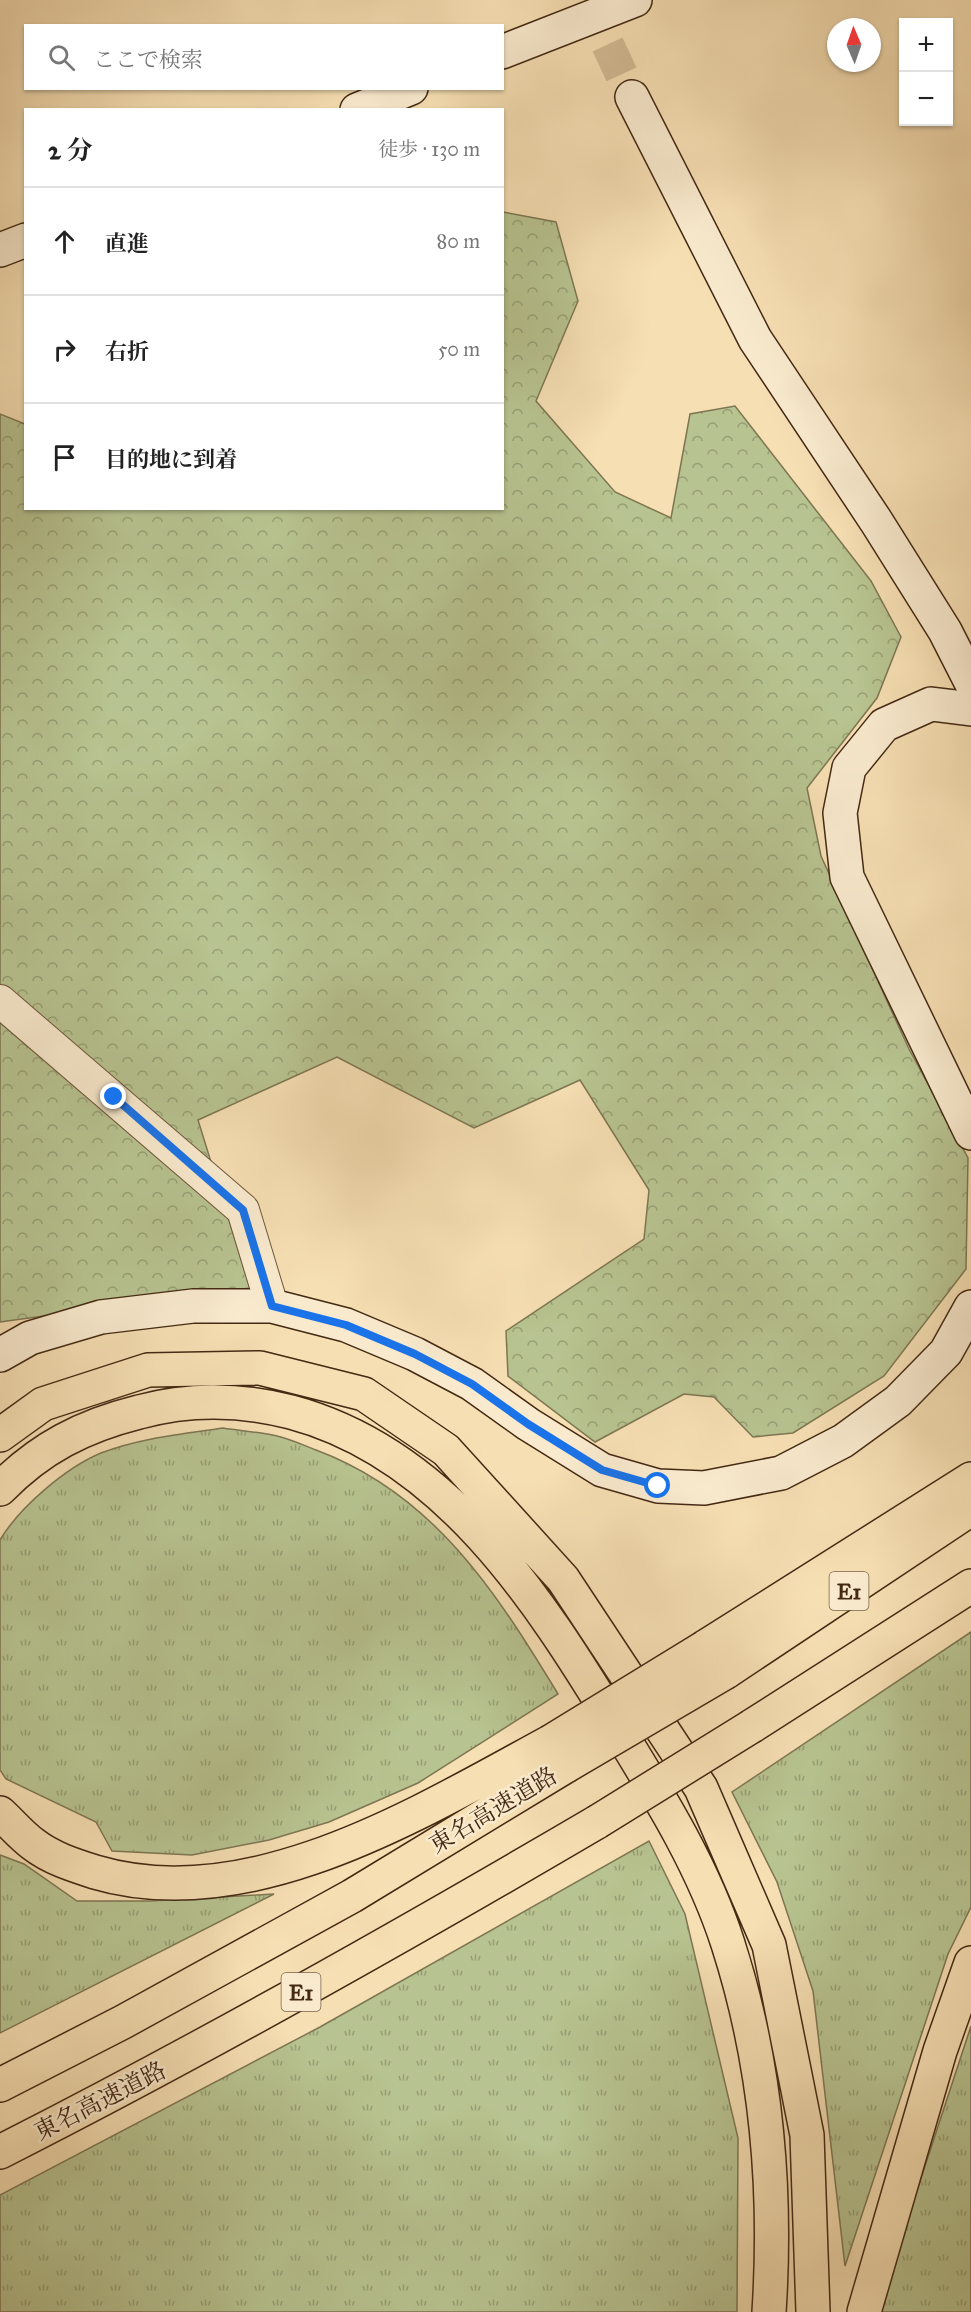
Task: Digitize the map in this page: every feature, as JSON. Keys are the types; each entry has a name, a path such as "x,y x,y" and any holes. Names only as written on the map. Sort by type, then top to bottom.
{"highway":[{"path":"0,1436 43,1404 148,1370 260,1368 364,1394 446,1450 563,1579 701,1788 769,1945 807,2135 813,2312"},
{"path":"0,1489 25,1464 68,1437 109,1419 165,1404 218,1400 272,1407 318,1419 365,1441 406,1466 446,1498 531,1597 587,1678 675,1822 727,1940 747,2005 766,2135 771,2212 769,2312"},
{"path":"0,1813 33,1845 68,1863 111,1877 149,1883 197,1882 299,1863 558,1754 705,1647 971,1479"},
{"name":"東名高速道路","path":"0,2085 123,2022 352,1896 558,1754 726,1672 971,1509"},
{"name":"東名高速道路","path":"0,2152 144,2079 391,1942 597,1822 971,1586"},
{"path":"864,2312 940,2051 971,1963"}],"street":[{"path":"504,51 635,0"},
{"path":"362,108 406,90"},
{"path":"632,97 755,339 876,520 945,631 971,682"},
{"path":"0,250 24,241"},
{"path":"971,709 931,704 884,725 849,768 840,813 847,877 971,1133"},
{"path":"0,1000 243,1210 272,1306"},
{"path":"0,1355 30,1338 101,1317 193,1306 272,1306 346,1325 415,1354 472,1384 528,1424 602,1470 658,1486 704,1488 781,1473 843,1441 898,1401 946,1352 971,1307"}],"green space":[{"path":"504,212 556,222 578,301 536,401 615,492 671,518 690,414 735,406 871,581 901,637 877,698 807,788 821,856 909,1049 968,1158 966,1269 884,1376 793,1433 753,1437 714,1397 684,1394 595,1442 508,1376 506,1331 644,1239 649,1190 580,1080 474,1128 337,1057 198,1120 250,1288 0,1322 0,414 24,424 24,510 504,510"},
{"path":"223,1428 282,1437 296,1442 358,1469 395,1492 458,1550 511,1619 558,1694 418,1783 329,1822 269,1840 192,1855 112,1851 96,1822 6,1779 0,1770 0,1540 19,1515 44,1490 87,1460 131,1444"},
{"path":"971,1632 971,1907 948,1954 845,2266 813,1991 777,1882 732,1792"},
{"path":"649,1841 685,1914 738,2138 737,2312 0,2312 0,2195 320,2027"},
{"path":"0,1855 24,1864 77,1901 150,1901 274,1894 0,2033"},
{"path":"971,2026 971,2312 877,2312"}],"tunnel":[{"path":"587,0 632,97"}],"route":[{"path":"114,1097 243,1210 272,1306 346,1325 415,1354 472,1384 528,1424 602,1470 658,1486"}]}
